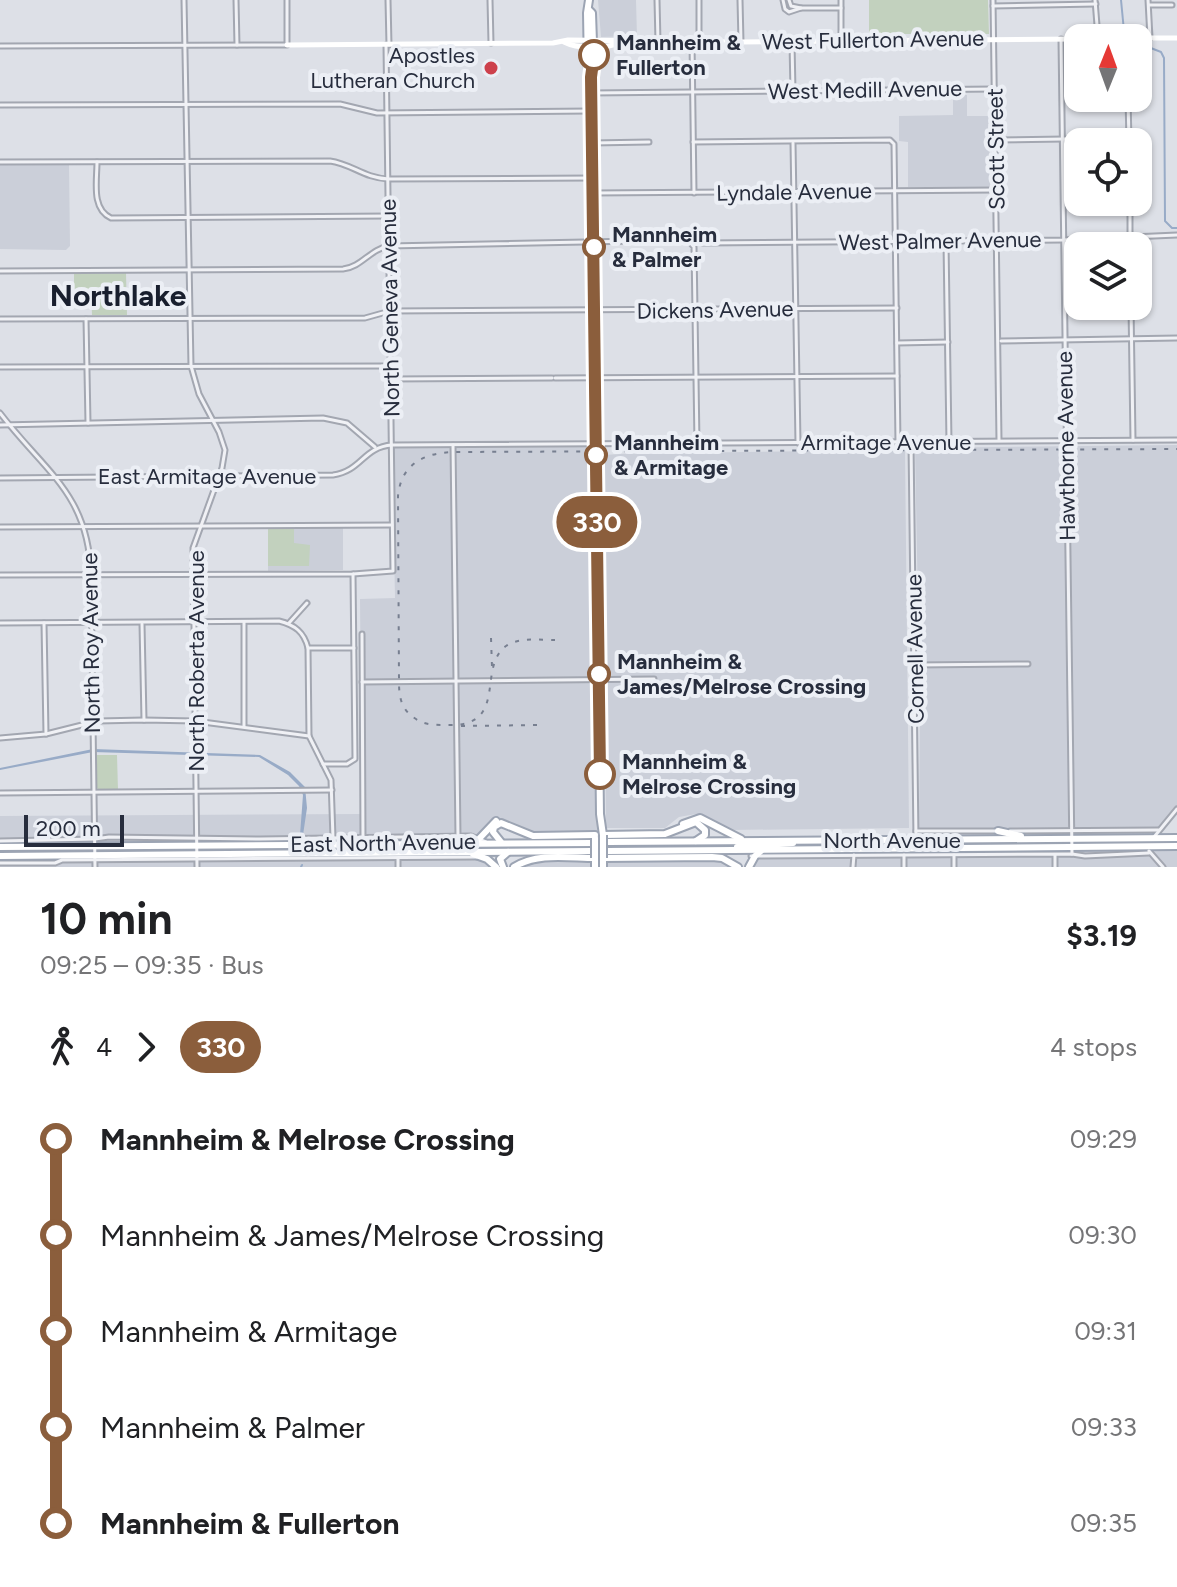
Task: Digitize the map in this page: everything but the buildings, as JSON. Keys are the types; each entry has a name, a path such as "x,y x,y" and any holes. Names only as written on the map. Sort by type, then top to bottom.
{"main road":[{"path":"589,0 594,71 591,74 591,111 600,814 603,835 595,867"},
{"path":"600,814 595,835 597,856 603,867"},
{"path":"665,834 693,818 700,818 749,841"},
{"path":"540,836 502,819 494,822 483,841 592,843"},
{"path":"603,835 665,834 696,822 705,830 705,835 696,841"},
{"path":"504,843 494,835 494,827 499,824 508,824 526,834 540,836 595,835"},
{"path":"998,831 1036,839"},
{"path":"147,837 149,845"},
{"name":"North Avenue","path":"1177,838 1153,839 1072,847 1032,851 996,848 917,852 608,847 696,841 1036,839 1072,847 1149,850 1177,846"},
{"path":"260,839 279,844"},
{"path":"19,841 36,847"},
{"name":"East North Avenue","path":"0,844 36,847 95,843 197,845 483,841"},
{"path":"722,850 800,841"},
{"path":"996,848 1004,856"},
{"path":"740,850 752,861 765,850"},
{"name":"East North Avenue","path":"0,856 12,859 310,853 333,856 518,851 597,856"},
{"path":"466,852 480,856 496,867"},
{"path":"503,867 500,857 509,852"},
{"path":"252,854 269,859"},
{"path":"132,855 152,860"},
{"path":"517,867 530,859 597,856 722,858 738,867"}],"street":[{"name":"North Roberta Avenue","path":"184,0 191,366 199,394 225,450 193,548 197,867"},
{"path":"236,0 237,45"},
{"path":"0,46 287,45 287,0"},
{"name":"North Geneva Avenue","path":"353,574 393,571 388,0"},
{"path":"490,0 491,43"},
{"path":"657,0 658,42"},
{"path":"699,0 699,42"},
{"path":"740,0 741,42"},
{"path":"783,0 789,12 801,8"},
{"path":"789,0 791,6 801,8 841,8"},
{"path":"841,0 841,41"},
{"path":"993,3 1096,2 1097,24"},
{"name":"Scott Street","path":"993,3 999,442"},
{"path":"1149,24 1148,3 1172,5"},
{"path":"1152,38 1177,38"},
{"name":"West Fullerton Avenue","path":"287,45 1061,39"},
{"name":"Hawthorne Avenue","path":"1061,39 1072,847"},
{"path":"792,41 793,91"},
{"path":"692,42 694,193"},
{"name":"West Medill Avenue","path":"591,93 995,89"},
{"path":"0,105 340,104 387,113 591,111"},
{"path":"996,140 1063,139"},
{"path":"693,142 890,140 894,144 898,443"},
{"path":"592,143 649,142"},
{"path":"793,142 798,443"},
{"path":"0,162 330,161 340,162 367,177 388,179 593,178"},
{"path":"97,162 98,204 103,215 116,219 389,216"},
{"name":"Lyndale Avenue","path":"593,193 996,190"},
{"name":"West Palmer Avenue","path":"1152,236 1177,235"},
{"path":"0,271 343,269 358,265 379,247 389,246 688,240 693,243 697,444"},
{"name":"West Palmer Avenue","path":"703,243 1063,240"},
{"path":"946,241 949,442"},
{"name":"Dickens Avenue","path":"0,319 365,318 390,311 897,308"},
{"path":"86,319 88,423"},
{"path":"1131,320 1133,440"},
{"path":"999,341 1177,338"},
{"path":"897,343 948,342"},
{"path":"0,367 391,366"},
{"path":"391,379 897,376"},
{"name":"North Roy Avenue","path":"0,413 71,496 89,546 95,867"},
{"path":"0,425 335,420 347,423 375,447 596,445"},
{"name":"Armitage Avenue","path":"596,445 1177,440"},
{"name":"Cornell Avenue","path":"911,443 917,852"},
{"path":"453,445 458,837"},
{"name":"East Armitage Avenue","path":"0,478 344,474 375,447"},
{"path":"0,527 393,525"},
{"path":"0,575 353,574 354,761 323,764"},
{"path":"289,623 307,603"},
{"path":"244,621 244,726"},
{"path":"0,623 289,623 301,632 308,648 309,736 331,780 333,856"},
{"path":"44,623 46,734"},
{"path":"142,623 144,720"},
{"path":"362,634 363,838"},
{"path":"308,648 354,648"},
{"path":"915,665 1028,664"},
{"path":"362,682 654,679"},
{"path":"0,738 46,734 93,722 144,720 195,721 309,736"},
{"path":"0,793 332,790"},
{"path":"1163,867 1149,850 1158,830 1177,809"},
{"name":"North Avenue","path":"916,831 1158,830"},
{"name":"East North Avenue","path":"0,844 19,841 95,843 147,837 197,836 333,841 476,837 483,841"},
{"path":"398,867 399,841"},
{"name":"North Avenue","path":"752,861 917,852 1004,856 1032,851 1055,854 1072,847"},
{"path":"480,856 487,852"},
{"path":"904,854 904,867"},
{"path":"954,854 954,867"},
{"path":"1055,854 1055,867"},
{"name":"East North Avenue","path":"398,855 480,856"},
{"path":"853,867 854,855"},
{"name":"East North Avenue","path":"95,857 152,860 333,856"},
{"path":"702,857 702,867"},
{"path":"651,858 651,867"},
{"name":"East North Avenue","path":"0,863 12,859"}],"shaded area":[{"path":"598,0 636,0 637,36 601,37"},
{"path":"953,95 967,95 967,116 989,116 990,187 908,187 908,142 899,141 899,116 953,115"},
{"path":"0,164 69,164 70,246 66,250 0,249"},
{"path":"392,445 596,445 600,835 540,836 502,819 482,838 363,838 361,844 0,847 0,816 362,814 360,599 395,598"},
{"path":"1177,445 1177,813 1161,830 919,829 915,448"},
{"path":"905,450 909,828 730,830 704,815 696,814 679,817 665,828 606,828 603,455 674,451"},
{"path":"268,527 343,527 343,570 268,571"},
{"path":"1177,849 1177,867 1057,867 1057,851"},
{"path":"197,854 197,859 480,856 496,867 0,867 0,856"},
{"path":"1055,854 1055,867 752,867 755,856"},
{"path":"712,857 738,867 519,867 530,859"}],"green space":[{"path":"869,0 988,0 989,34 869,34"},
{"path":"126,273 127,315 92,315 91,290 74,291 74,274"},
{"path":"268,527 294,527 294,543 310,545 309,566 268,566"},
{"path":"96,755 117,755 118,790 99,790 96,787"}],"water":[{"path":"93,749 260,755 290,772 305,787 307,808 303,835 300,835 303,795 299,786 288,775 259,757 93,752 0,770"}],"waterway":[{"path":"1121,0 1123,24"},
{"path":"1152,48 1161,52 1164,58 1165,221 1172,228 1177,228"}],"railway":[{"path":"555,640 523,640 506,646 497,656 485,707 478,717 466,723 426,724 407,712 399,688 398,496 404,476 416,462 453,452 1177,449"},
{"path":"491,638 492,667"},
{"path":"461,726 539,725"}],"bus line":[{"name":"330","path":"594,55 591,77 600,774"}],"place":[{"name":"Mannheim & Fullerton","path":"594,55"},
{"name":"Apostles Lutheran Church","path":"491,68"},
{"name":"Mannheim & Palmer","path":"594,247"},
{"name":"Mannheim & Armitage","path":"596,455"},
{"name":"Mannheim & James/Melrose Crossing","path":"599,674"},
{"name":"Mannheim & Melrose Crossing","path":"600,774"}],"district":[{"name":"Northlake","path":"118,295"}]}
